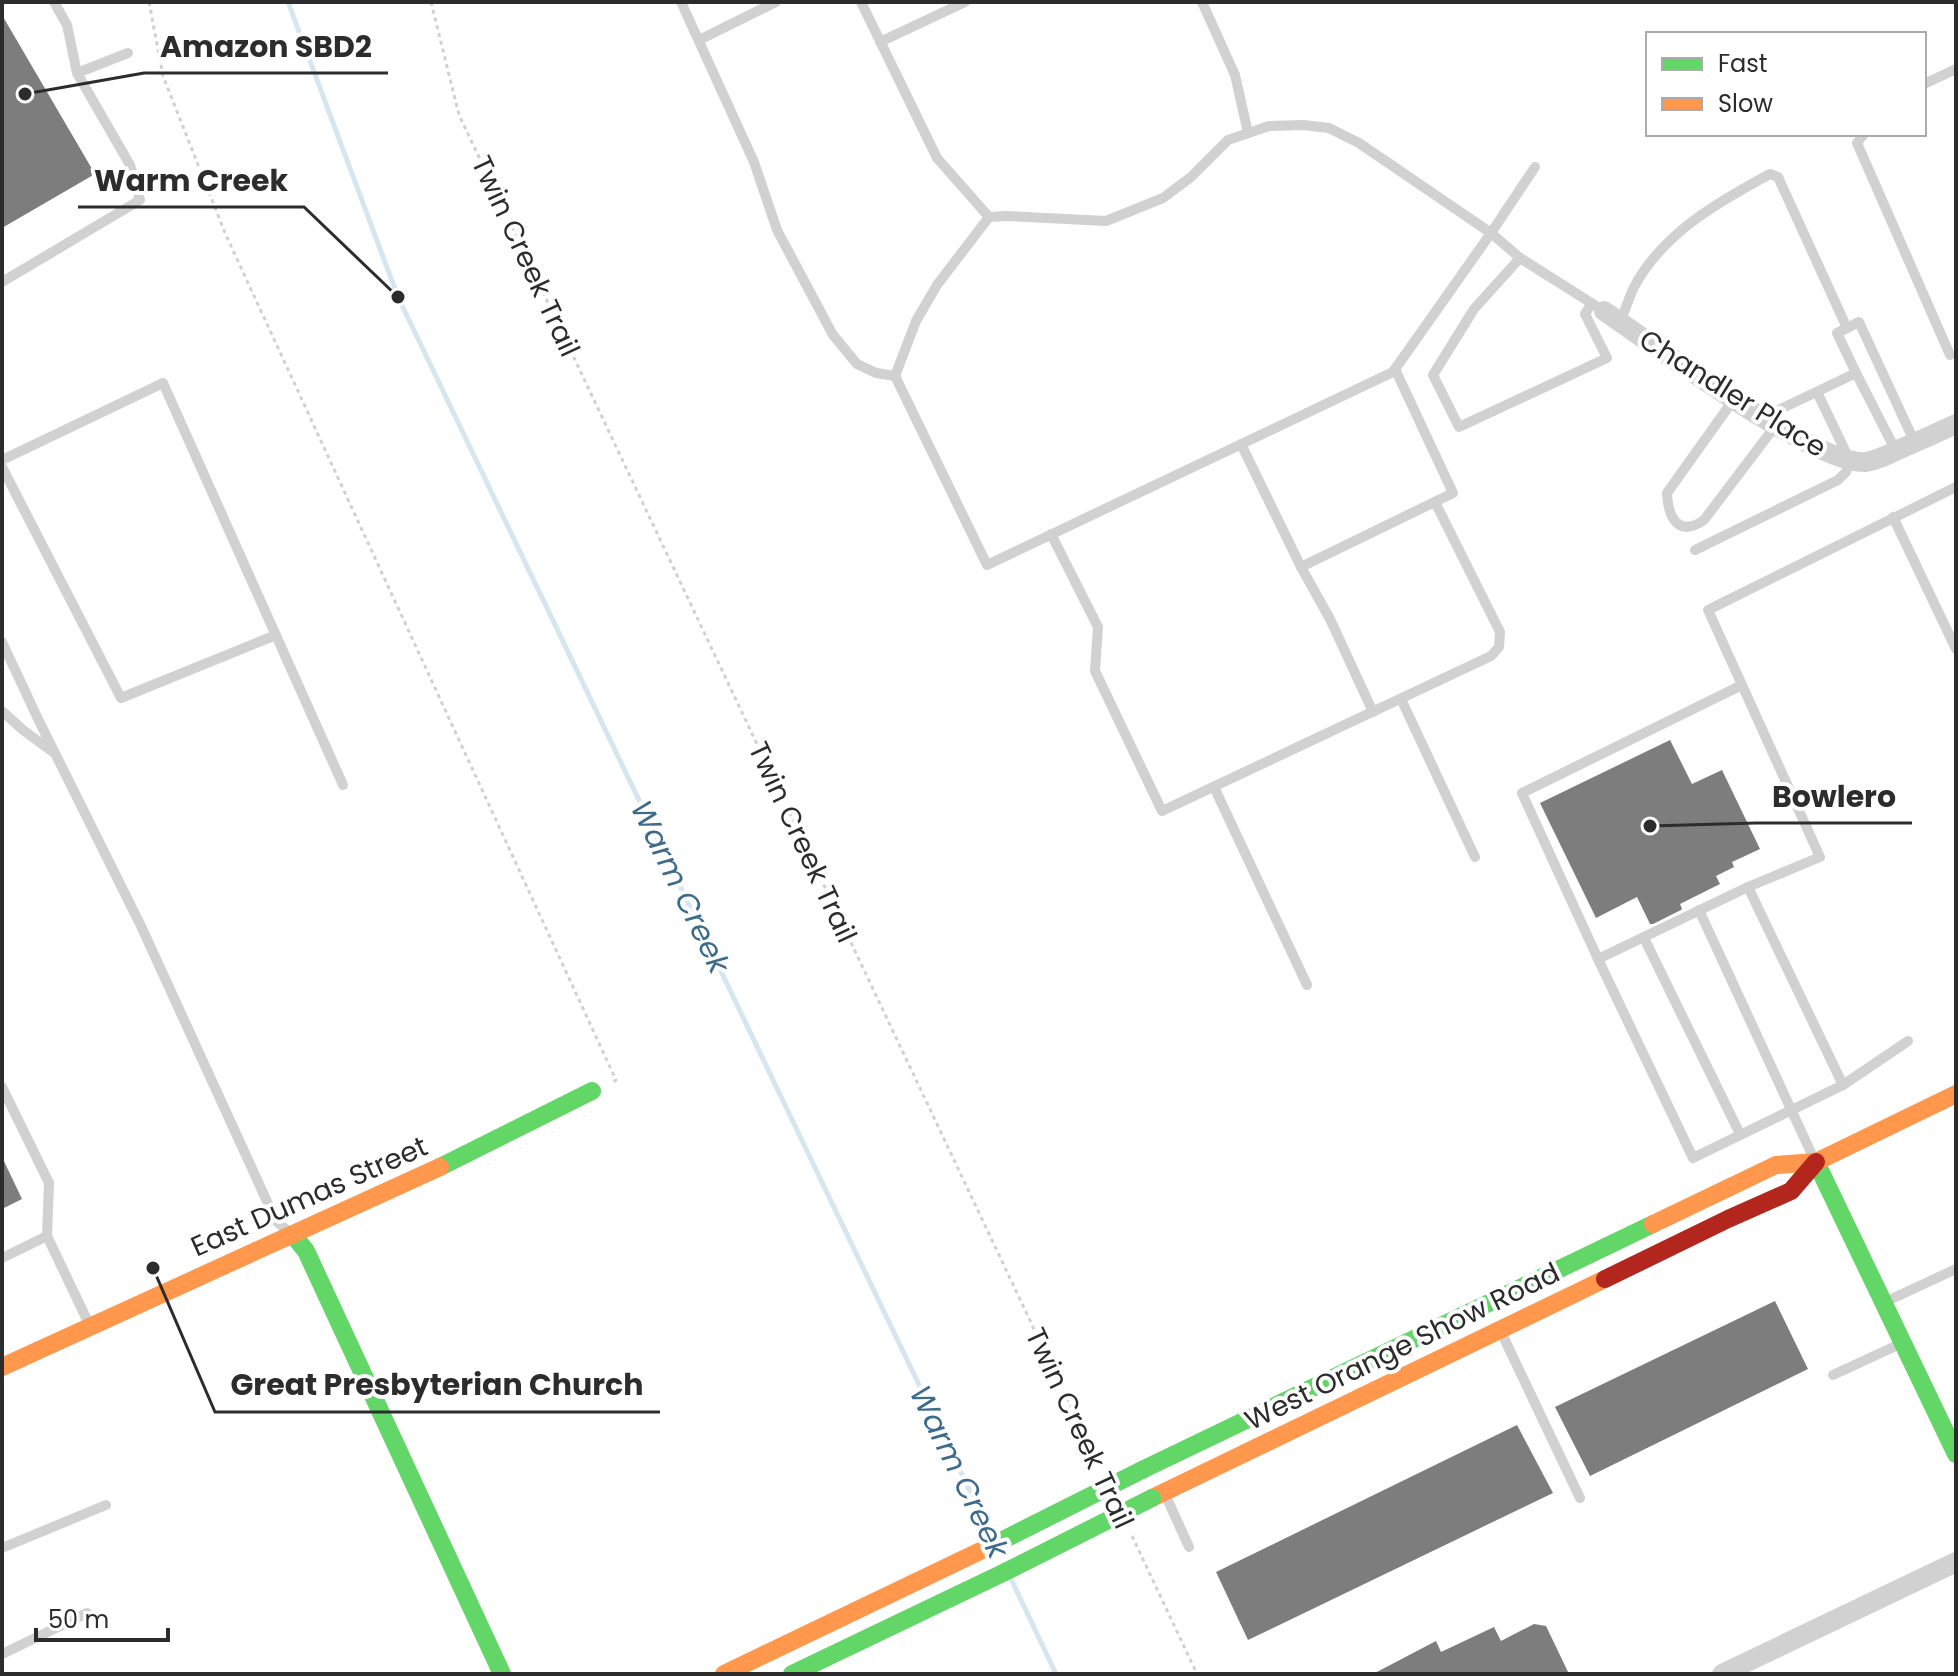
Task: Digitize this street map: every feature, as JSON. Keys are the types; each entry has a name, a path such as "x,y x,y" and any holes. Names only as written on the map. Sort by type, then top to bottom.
{"main road":[{"name":"East Dumas Street","path":"2,1367 434,1170 592,1091"},
{"name":"West Orange Show Road","path":"724,1674 1776,1165 1816,1162 1956,1094"},
{"path":"1816,1162 1956,1454"},
{"name":"West Orange Show Road","path":"792,1674 1791,1191 1816,1162"},
{"path":"293,1235 306,1251 502,1674"}],"street":[{"name":"Chandler Place","path":"1605,312 1770,421 1826,452 1850,461 1866,462 1956,424"},
{"path":"1722,1674 1956,1562"}],"lane":[{"path":"2,282 140,200 130,165 77,73 67,25 54,2"},
{"path":"681,2 754,162 777,230 833,335 857,364 876,373 895,376"},
{"path":"699,40 776,2"},
{"path":"861,2 937,158 989,217"},
{"path":"880,42 965,2"},
{"path":"1202,2 1235,75 1248,133"},
{"path":"77,73 128,53"},
{"path":"1926,83 1956,69"},
{"path":"989,217 1106,221 1163,198 1191,177 1228,140 1269,126 1329,128 1359,143 1491,233 1520,258 1605,312"},
{"path":"1862,136 1857,143 1953,354 1956,368"},
{"path":"989,217 930,297 916,321 895,376 987,565 1393,372 1535,167"},
{"path":"1520,258 1474,309 1433,375 1459,427 1607,358 1585,314 1605,312 1634,288 1657,254 1674,236 1729,196 1770,174 1778,177 1847,328"},
{"path":"1859,322 1906,447 1856,373 1837,333 1859,322"},
{"path":"1301,567 1453,493 1395,369"},
{"path":"1734,399 1667,493 1672,518 1680,526 1696,526 1704,520 1770,421 1817,392 1856,373"},
{"path":"2,460 163,383 343,785"},
{"path":"1695,550 1838,480 1846,472 1850,461 1817,392"},
{"path":"1241,444 1330,619 1373,712"},
{"path":"2,467 121,698 276,635"},
{"path":"1598,959 1748,887 1820,857 1708,610 1956,487"},
{"path":"1051,534 1098,627 1095,671 1162,811 1491,656 1499,647 1500,632 1435,502"},
{"path":"1893,517 1956,649"},
{"path":"2,642 141,926 276,1221 293,1235"},
{"path":"1742,685 1522,793 1598,959 1693,1158 1843,1085 1908,1041"},
{"path":"1401,699 1475,857"},
{"path":"2,711 55,753"},
{"path":"1214,787 1307,985"},
{"path":"1748,887 1843,1085"},
{"path":"1699,910 1816,1162"},
{"path":"1644,938 1740,1134"},
{"path":"2,1087 49,1183 47,1236 90,1326"},
{"path":"2,1258 47,1236"},
{"path":"1884,1303 1956,1269"},
{"path":"1487,1304 1580,1498"},
{"path":"1833,1375 1902,1342"},
{"path":"1158,1495 1189,1547"},
{"path":"2,1548 106,1505"},
{"path":"2,1654 87,1613"}],"path":[{"path":"149,2 163,76 225,233 616,1080 592,1091"},
{"name":"Twin Creek Trail","path":"431,2 459,115 1101,1472"},
{"name":"Twin Creek Trail","path":"1129,1530 1197,1674"}],"building":[{"path":"2,15 95,174 2,228"},
{"path":"1670,740 1692,784 1722,770 1760,849 1732,862 1734,867 1716,876 1720,884 1680,904 1681,910 1653,924 1650,924 1637,897 1596,918 1540,803"},
{"path":"2,1157 22,1199 2,1209"},
{"path":"1775,1301 1808,1369 1590,1476 1555,1407"},
{"path":"1517,1425 1553,1493 1248,1640 1216,1572"},
{"path":"1534,1624 1546,1626 1569,1674 1373,1674 1436,1641 1441,1652 1494,1627 1501,1641"}],"waterway":[{"name":"Warm Creek","path":"288,2 398,297 991,1535"},
{"name":"Warm Creek","path":"1012,1581 1056,1674"}],"traffic: fast":[{"path":"440,1167 592,1091"},
{"path":"1816,1162 1956,1454"},
{"path":"1144,1469 1653,1224"},
{"path":"293,1235 306,1251 502,1674"},
{"path":"997,1543 1144,1469"},
{"path":"1005,1572 1152,1498"},
{"path":"792,1674 1005,1572"}],"traffic: slow":[{"path":"1653,1224 1776,1165 1816,1162 1956,1094"},
{"path":"2,1367 440,1167"},
{"path":"1152,1498 1605,1279"},
{"path":"724,1674 997,1543"}],"traffic: jam":[{"path":"1605,1279 1791,1191 1816,1162"}],"place":[{"name":"Amazon SBD2","path":"25,94"},
{"name":"Warm Creek","path":"398,297"},
{"name":"Bowlero","path":"1650,826"},
{"name":"Great Presbyterian Church","path":"153,1268"}]}
